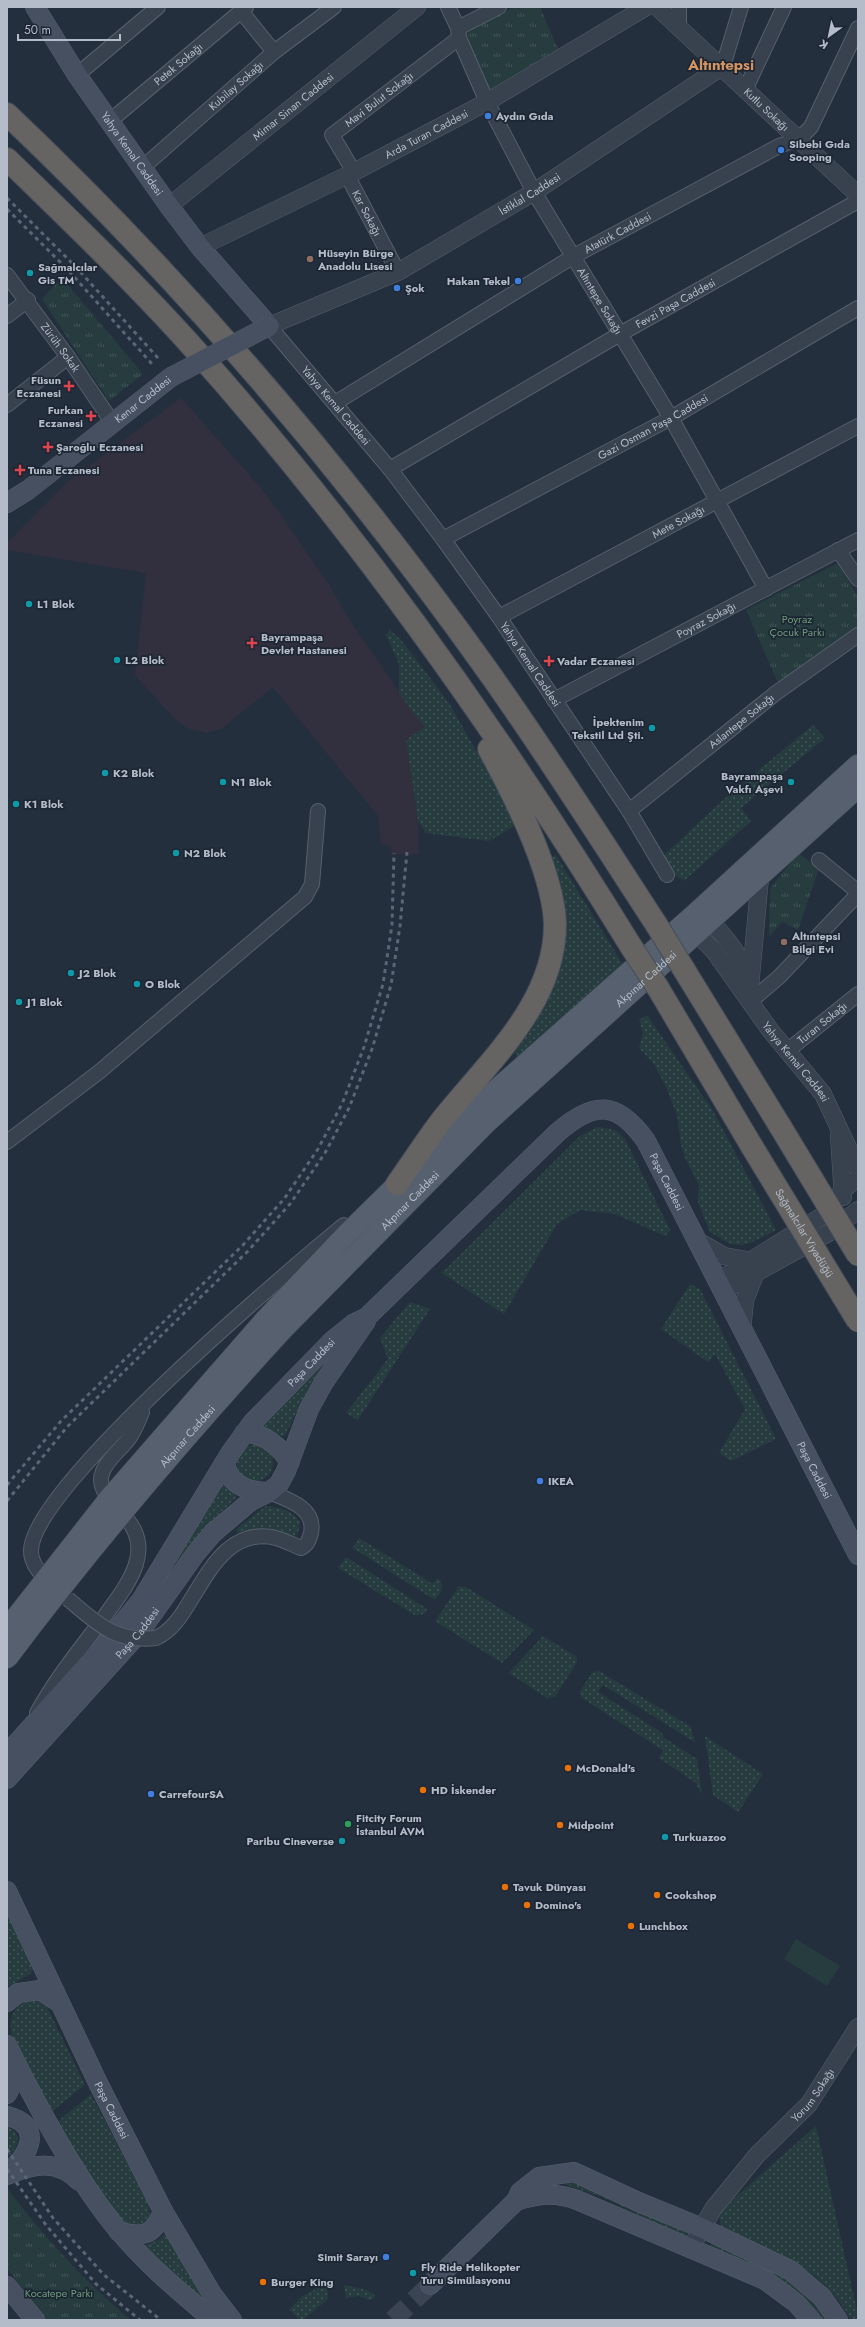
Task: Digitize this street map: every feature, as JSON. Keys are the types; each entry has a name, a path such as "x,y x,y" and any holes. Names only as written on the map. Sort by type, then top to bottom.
{"highway":[{"path":"7,114 154,263 258,377 330,463 398,550 485,667 656,924 858,1255"},
{"path":"7,159 131,281 189,342 304,479 396,596 433,648 516,801 544,871 553,903 554,940 547,970 539,991 526,1014 493,1059 442,1121 397,1184"},
{"name":"Sağmalcılar Viyadüğü","path":"433,648 521,774 597,888 858,1321"}],"main road":[{"name":"Yahya Kemal Caddesi","path":"35,7 77,75 169,206 200,247 269,326"},
{"name":"Kenar Caddesi","path":"7,503 28,490 112,422 171,377 269,326"},
{"name":"Kenar Caddesi","path":"7,516 28,490"},
{"name":"Akpınar Caddesi","path":"7,1658 81,1561 274,1324 700,923 858,765"},
{"name":"Akpınar Caddesi","path":"7,1629 109,1499 274,1324 397,1184 540,1048 760,877 858,787"},
{"name":"Paşa Caddesi","path":"244,1433 261,1412 333,1340 353,1324 367,1317 558,1132 585,1112 600,1108 620,1114 634,1125 657,1161 858,1555"},
{"name":"Paşa Caddesi","path":"290,1462 309,1409 324,1382 363,1327 367,1317"},
{"path":"244,1433 260,1436 271,1442 281,1450 290,1462 279,1484 269,1492 244,1489 227,1472 225,1464 244,1433"},
{"name":"Paşa Caddesi","path":"7,1754 106,1644 142,1599 225,1464"},
{"name":"Paşa Caddesi","path":"7,1779 139,1633 196,1553 214,1533 251,1501 269,1492"},
{"name":"Paşa Caddesi","path":"7,1891 98,2083 163,2211 212,2294 232,2320"},
{"path":"7,2002 18,1993 40,1990 60,2003"},
{"path":"7,2094 13,2082 10,2052"},
{"path":"10,2052 92,2196"},
{"path":"7,2116 22,2122 29,2129 31,2136 24,2156 7,2173"},
{"path":"7,2173 34,2165 47,2164 59,2167 71,2173 92,2196 118,2231 150,2264 213,2320"},
{"path":"430,2285 516,2201 520,2192 539,2177 574,2172 641,2203 702,2228 790,2270 822,2297 838,2320"},
{"path":"539,2177 548,2194"},
{"path":"516,2201 538,2194 561,2195 577,2200 765,2280 781,2290 796,2303 810,2320"},
{"path":"118,2231 134,2236 145,2234 159,2222 163,2211"},
{"path":"7,2286 35,2320"}],"street":[{"path":"77,75 158,7"},
{"name":"Kubilay Sokağı","path":"142,168 274,52 334,7"},
{"name":"Mimar Sinan Caddesi","path":"169,206 417,7"},
{"name":"Altıntepe Sokağı","path":"448,7 487,102 534,192 671,418 766,589"},
{"path":"459,33 499,7"},
{"name":"Arda Turan Caddesi","path":"200,247 350,174 487,102 646,7"},
{"name":"Kutlu Sokağı","path":"658,7 723,66 858,195"},
{"path":"679,7 679,26"},
{"path":"723,66 741,7"},
{"path":"746,88 784,7"},
{"path":"243,9 274,52"},
{"name":"Petek Sokağı","path":"110,121 243,9"},
{"name":"Atatürk Caddesi","path":"334,403 574,256 779,146 799,139 811,127 858,28"},
{"name":"Mavi Bulut Sokağı","path":"350,174 332,135 459,33"},
{"name":"İstiklal Caddesi","path":"269,326 398,272 534,192 723,66"},
{"name":"Kar Sokağı","path":"350,174 398,272"},
{"name":"Fevzi Paşa Caddesi","path":"390,468 620,334 858,201"},
{"name":"Zürüh Sokak","path":"7,275 28,300 112,422"},
{"path":"7,316 28,300"},
{"name":"Gazi Osman Paşa Caddesi","path":"444,539 671,418 858,308"},
{"name":"Yahya Kemal Caddesi","path":"269,326 390,468 444,539 499,617 629,811 667,875"},
{"path":"7,405 68,357"},
{"name":"Mete Sokağı","path":"499,617 718,502 858,426"},
{"name":"Poyraz Sokağı","path":"554,700 858,540"},
{"path":"838,550 858,578"},
{"name":"Aslantepe Sokağı","path":"629,811 776,693 858,635"},
{"path":"7,1142 98,1072 305,897 312,884 318,811"},
{"path":"750,994 779,977 858,893 819,860"},
{"path":"750,994 760,877"},
{"name":"Yahya Kemal Caddesi","path":"700,923 714,951 750,994 787,1051 823,1094 858,1168"},
{"name":"Turan Sokağı","path":"787,1051 858,994"},
{"path":"721,1286 754,1268 830,1232 858,1211 846,1204 843,1191 838,1124"},
{"path":"742,1330 745,1300 754,1268 824,1215 835,1204 843,1191 852,1181 858,1180"},
{"path":"269,1492 290,1500 311,1516 313,1524 309,1542 301,1548 276,1538 261,1536 234,1543 224,1550 174,1626 156,1638 141,1640 125,1638 100,1626 40,1573 33,1562 31,1551 34,1540 52,1508 72,1481 144,1404 256,1299 397,1184"},
{"path":"698,1241 724,1256 754,1268"},
{"path":"27,1731 48,1693 116,1600 136,1564 139,1548 136,1534 129,1521 103,1489 101,1478 105,1468 130,1437 144,1404"},
{"name":"Yorum Sokağı","path":"690,2249 713,2209 757,2155 809,2104 858,2027"}],"shaded area":[{"name":"Bayrampaşa Devlet Hastanesi","path":"181,398 259,486 283,518 329,585 350,621 424,727 406,740 418,821 419,854 392,855 391,847 381,844 378,816 273,687 221,729 207,733 189,729 177,721 135,675 146,573 7,550 7,543 67,482"}],"green space":[{"path":"515,7 540,7 558,49 489,91 463,32"},
{"path":"62,278 143,374 109,401 42,299"},
{"name":"Poyraz Çocuk Parkı","path":"838,563 858,597 858,631 778,683 746,610"},
{"path":"390,630 401,640 449,703 514,818 513,827 489,841 426,833 418,821 406,740 424,727 399,693 399,664 386,635"},
{"path":"813,725 825,738 741,808 751,821 684,881 667,870 664,855 722,801"},
{"path":"798,853 819,868 798,930 782,922 769,937 770,889"},
{"path":"556,855 623,965 518,1059 514,1052 532,1026 548,998 561,968 564,952 566,928 560,897 549,858"},
{"path":"647,1015 713,1111 776,1230 751,1243 742,1245 730,1244 710,1232 698,1202 699,1185 685,1158 681,1144 677,1115 667,1089 654,1064 639,1048 643,1033 639,1020"},
{"path":"598,1127 615,1130 625,1139 670,1230 665,1236 615,1214 580,1210 557,1224 504,1314 442,1273 580,1136"},
{"path":"690,1284 700,1289 776,1439 731,1461 719,1453 745,1409 715,1354 708,1362 661,1329"},
{"path":"410,1302 430,1309 358,1420 346,1413 388,1359 380,1338"},
{"path":"336,1351 309,1389 284,1437 259,1425"},
{"path":"259,1445 268,1450 272,1456 272,1470 268,1476 259,1481 251,1481 242,1476 238,1470 237,1459 242,1450 248,1446"},
{"path":"222,1482 237,1497 214,1519 178,1562 175,1561"},
{"path":"266,1506 276,1507 289,1512 297,1518 300,1522 298,1534 292,1537 272,1530 252,1530 238,1533 236,1529"},
{"path":"359,1538 433,1584 437,1578 441,1581 442,1590 435,1600 353,1548"},
{"path":"346,1557 427,1609 425,1614 415,1615 338,1568"},
{"path":"459,1586 466,1587 534,1630 502,1663 435,1621"},
{"path":"543,1636 577,1657 577,1662 555,1697 547,1698 509,1673"},
{"path":"599,1671 691,1727 695,1742 603,1685 598,1692 662,1733 663,1737 697,1759 702,1795 696,1783 659,1758 663,1750 582,1698 580,1691 592,1673"},
{"path":"705,1736 763,1774 738,1812 713,1795"},
{"path":"7,1913 35,1967 30,1974 7,1987"},
{"path":"796,1939 840,1966 827,1986 784,1959"},
{"path":"27,2000 40,2002 47,2007 85,2085 51,2112 22,2060 11,2030 11,2021 14,2012 19,2005"},
{"path":"91,2094 149,2205 150,2216 140,2225 125,2222 117,2215 89,2176 57,2122"},
{"path":"7,2126 16,2133 18,2141 17,2145 7,2158"},
{"path":"816,2126 858,2320 851,2320 837,2299 823,2283 808,2271 721,2226 719,2217 722,2209"},
{"path":"553,2180 577,2181 687,2232 685,2237 602,2197"},
{"name":"Kocatepe Parkı","path":"8,2189 65,2258 97,2290 131,2320 46,2320 7,2268"},
{"path":"167,2232 208,2306 143,2246 158,2240"},
{"path":"712,2241 798,2285 831,2320 820,2320 710,2247"},
{"path":"323,2285 327,2285 328,2299 304,2319 299,2319 289,2310 301,2297"},
{"path":"344,2285 367,2290 375,2295 374,2298 369,2300 359,2296 346,2298"}],"tunnel":[{"path":"393,2320 430,2285"}],"railway":[{"path":"7,198 75,266 158,358"},
{"path":"7,209 69,271 152,364"},
{"path":"7,1501 67,1427 248,1251 290,1204 325,1153 349,1108 372,1049 391,985 400,926 407,852"},
{"path":"7,1485 61,1421 242,1246 284,1199 318,1149 342,1104 364,1047 383,984 392,925 394,853"},
{"path":"7,2149 53,2218 104,2275 161,2320"},
{"path":"7,2169 46,2225 96,2284 140,2320"}],"place":[{"name":"Aydın Gıda","path":"488,116"},
{"name":"Sibebi Gıda Sooping","path":"781,150"},
{"name":"Hüseyin Bürge Anadolu Lisesi","path":"310,259"},
{"name":"Sağmalcılar Gis TM","path":"30,273"},
{"name":"Hakan Tekel","path":"518,281"},
{"name":"Şok","path":"397,288"},
{"name":"Füsun Eczanesi","path":"69,386"},
{"name":"Furkan Eczanesi","path":"91,416"},
{"name":"Şaroğlu Eczanesi","path":"48,447"},
{"name":"Tuna Eczanesi","path":"20,470"},
{"name":"L1 Blok","path":"29,604"},
{"name":"Bayrampaşa Devlet Hastanesi","path":"252,643"},
{"name":"L2 Blok","path":"117,660"},
{"name":"Vadar Eczanesi","path":"549,661"},
{"name":"İpektenim Tekstil Ltd Şti.","path":"652,728"},
{"name":"K2 Blok","path":"105,773"},
{"name":"N1 Blok","path":"223,782"},
{"name":"Bayrampaşa Vakfı Aşevi","path":"791,782"},
{"name":"K1 Blok","path":"16,804"},
{"name":"N2 Blok","path":"176,853"},
{"name":"Altıntepsi Bilgi Evi","path":"784,942"},
{"name":"J2 Blok","path":"71,973"},
{"name":"O Blok","path":"137,984"},
{"name":"J1 Blok","path":"19,1002"},
{"name":"IKEA","path":"540,1481"},
{"name":"McDonald's","path":"568,1768"},
{"name":"HD İskender","path":"423,1790"},
{"name":"CarrefourSA","path":"151,1794"},
{"name":"Fitcity Forum İstanbul AVM","path":"348,1824"},
{"name":"Midpoint","path":"560,1825"},
{"name":"Turkuazoo","path":"665,1837"},
{"name":"Paribu Cineverse","path":"342,1841"},
{"name":"Tavuk Dünyası","path":"505,1887"},
{"name":"Cookshop","path":"657,1895"},
{"name":"Domino's","path":"527,1905"},
{"name":"Lunchbox","path":"631,1926"},
{"name":"Simit Sarayı","path":"386,2257"},
{"name":"Fly Ride Helikopter Turu Simülasyonu","path":"413,2273"},
{"name":"Burger King","path":"263,2282"}],"district":[{"name":"Altıntepsi","path":"721,65"}]}
